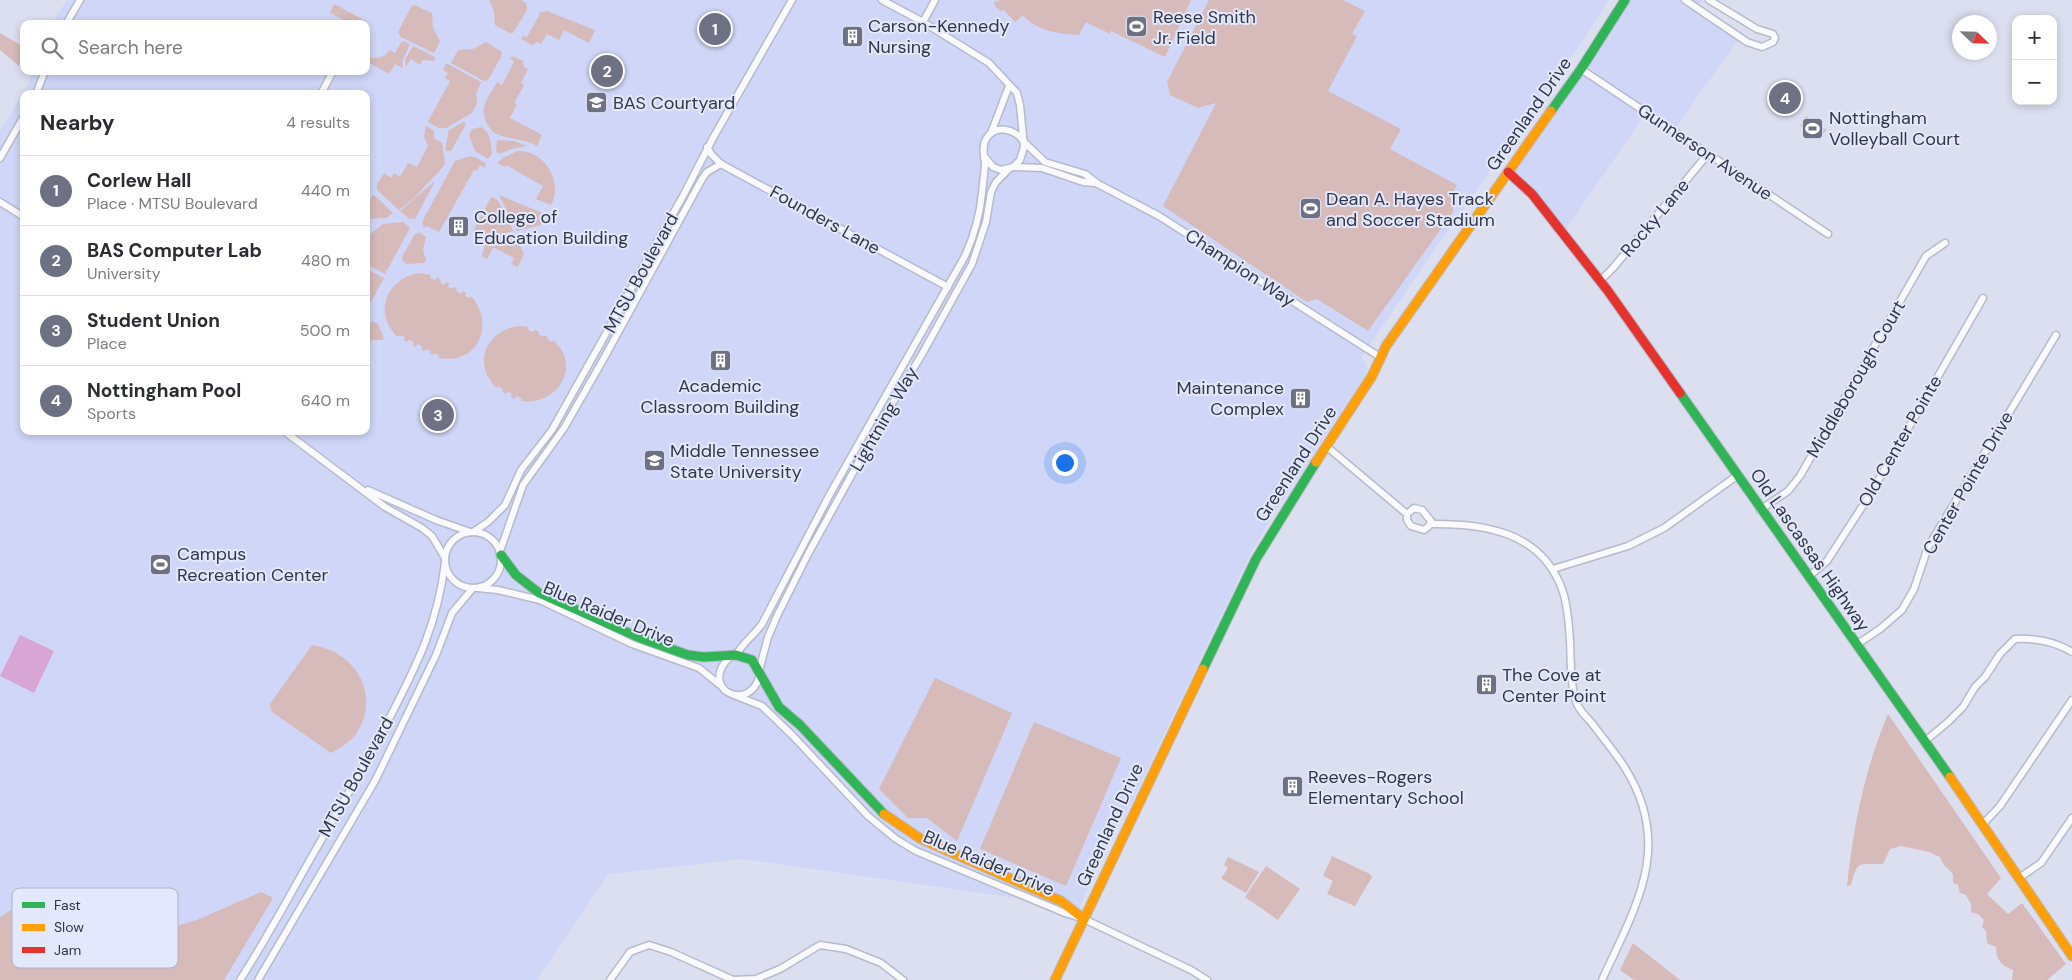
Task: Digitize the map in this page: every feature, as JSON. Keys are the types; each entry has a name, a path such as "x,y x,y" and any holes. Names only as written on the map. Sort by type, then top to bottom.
{"street":[{"path":"68,20 80,0"},
{"name":"MTSU Boulevard","path":"472,532 488,522 505,505 521,470 552,430 684,196 708,147 792,0"},
{"path":"882,0 923,22 989,63 1017,93 1020,105 1023,153 1020,160 1011,168 1001,170 993,167 984,155 984,146 991,134 1009,86"},
{"path":"923,22 935,0"},
{"name":"Greenland Drive","path":"1055,980 1256,559 1372,376 1380,357 1424,290 1581,70 1625,0"},
{"path":"1685,0 1747,42 1762,47 1773,42 1775,38 1773,34 1763,32 1709,0"},
{"name":"Gunnerson Avenue","path":"1581,70 1828,234"},
{"path":"38,90 43,75"},
{"path":"323,90 332,75"},
{"path":"0,158 20,123"},
{"path":"991,134 1006,129 1014,132 1022,140"},
{"name":"Champion Way","path":"1022,140 1045,162 1085,174 1098,184 1159,216 1380,357"},
{"name":"Founders Lane","path":"708,147 711,154 721,164 948,287"},
{"name":"Rocky Lane","path":"1600,281 1626,253 1708,154"},
{"name":"Lightning Way","path":"733,655 752,637 762,624 826,502 968,250 976,225 982,192 984,155"},
{"name":"MTSU Boulevard","path":"501,553 523,485 569,419 702,179 707,172 721,164"},
{"name":"Champion Way","path":"1011,168 1042,168 1083,182 1098,184"},
{"name":"Lightning Way","path":"759,673 768,637 778,614 808,554 878,427 921,356 972,264 986,222 991,192 996,182 1011,168"},
{"name":"Old Lascassas Highway","path":"1508,172 1532,194 1600,281 1738,475 1760,510 1982,824 2072,956"},
{"path":"0,202 20,214"},
{"name":"Middleborough Court","path":"1760,510 1788,491 1800,476 1926,256 1946,243"},
{"name":"Old Center Pointe","path":"1808,577 1827,561 1870,493 1983,298"},
{"name":"Center Pointe Drive","path":"1856,646 1902,610 1914,589 1928,547 2056,335"},
{"path":"289,435 385,507 429,533 440,546 447,572 452,580 460,585 476,588 494,580 499,572 501,553 494,540 487,535 436,520 358,485"},
{"path":"1326,446 1407,514"},
{"path":"1553,569 1628,546 1664,528 1738,475"},
{"path":"1430,524 1431,521 1422,510 1414,508 1407,514 1407,520 1416,529 1424,530 1430,524 1466,523 1500,531 1527,543 1553,569 1564,593 1573,689 1577,705 1625,767 1642,799 1649,843 1648,863 1641,894 1602,980"},
{"path":"445,560 451,542 462,534 472,532"},
{"name":"Blue Raider Drive","path":"501,553 516,575 538,594 640,638 688,655 704,657 733,655"},
{"name":"MTSU Boulevard","path":"240,980 366,763 409,681 435,617 442,589 445,560"},
{"name":"MTSU Boulevard","path":"258,980 374,781 436,655 452,613 476,588"},
{"name":"Blue Raider Drive","path":"476,588 498,590 540,600 632,644 699,668 720,685"},
{"path":"1924,742 1963,707 1975,687 1985,677 2000,654 2015,639 2051,642 2059,644 2072,652"},
{"path":"733,655 752,660 759,673 754,689 747,694 734,695 720,685 718,673 721,666 733,655"},
{"name":"Blue Raider Drive","path":"759,673 779,707 800,725 884,814 921,839 1061,901 1084,919"},
{"name":"Blue Raider Drive","path":"734,695 762,706 793,736 868,816 896,839 942,863 1064,913 1084,919"},
{"path":"1982,824 2000,806 2072,700"},
{"path":"2019,878 2041,863 2072,818"},
{"path":"1084,919 1208,980"},
{"path":"610,980 630,952 649,945 671,952 734,980 756,979 780,969 820,946 846,949 881,963 902,980"}],"shaded area":[{"name":"Middle Tennessee State University","path":"67,0 1609,0 1577,49 1502,149 1482,183 1429,257 1361,358 1367,364 1366,374 1273,515 1252,551 1130,805 1107,844 1080,907 743,859 608,874 537,980 0,980 0,131 20,98 20,435 370,435 370,90 25,90 32,75 370,75 370,20 54,20"},
{"path":"489,0 521,0 526,3 527,10 513,33 495,25 494,11"},
{"name":"Reese Smith Jr. Field","path":"1000,0 1191,0 1165,57 1111,31 1110,34 1086,22 1079,35 1048,31 1035,25 1023,15 1015,22 1004,10 1000,11 996,8 994,2"},
{"name":"Dean A. Hayes Track and Soccer Stadium","path":"1209,0 1343,0 1365,11 1352,34 1357,36 1328,91 1401,129 1390,149 1457,185 1450,197 1453,200 1453,212 1368,331 1317,299 1307,302 1163,206 1216,103 1198,108 1170,95 1167,82"},
{"path":"1625,0 1703,0 1698,8 1740,37 1673,131 1646,113 1563,233 1508,172"},
{"path":"334,4 364,20 343,20 330,13"},
{"path":"414,5 432,13 433,28 440,41 434,53 401,37 398,32 411,7"},
{"path":"547,11 595,30 589,43 564,30 559,40 547,34 541,44 537,42 532,45 521,39 523,36 527,37 540,14 538,13"},
{"path":"0,33 20,45 20,66 19,66 0,50"},
{"path":"402,41 410,44 402,62 403,68 395,64 389,74 370,63 370,57 380,58 390,50 395,53"},
{"path":"486,42 502,52 488,80 484,81 451,63 458,50 473,49"},
{"path":"413,46 435,57 434,61 423,60 420,65 411,59 406,67 405,60"},
{"path":"513,56 523,61 524,67 528,69 521,83 524,85 514,103 517,104 510,118 542,135 537,146 495,133 485,119 484,107 486,101 497,82 502,85 514,62 510,58"},
{"path":"446,63 481,82 476,94 477,103 472,113 446,128 439,128 428,122 450,81 445,78 448,73 443,70"},
{"path":"1782,80 1803,96 1788,116 1767,100"},
{"name":"Nottingham Volleyball Court","path":"1806,116 1826,130 1819,140 1800,126"},
{"path":"463,122 466,124 451,151 446,151 448,131"},
{"path":"426,126 434,131 434,138 442,143 445,163 414,198 399,210 377,190 377,184 384,173 391,178 394,173 400,177 408,163 417,167 428,146 424,136"},
{"path":"481,127 487,132 491,143 492,154 488,159 475,151 469,135 472,129"},
{"path":"497,140 514,141 527,146 511,149 499,154 496,151"},
{"path":"517,151 536,155 549,169 555,187 551,205 536,199 543,186 506,165 505,167 497,163"},
{"path":"470,156 486,164 485,168 480,165 477,171 474,170 439,232 427,226 424,228 422,222 455,161"},
{"path":"435,181 415,219 408,218 400,211"},
{"path":"373,195 375,196 393,213 387,218 370,219 370,199"},
{"path":"499,195 545,214 541,225 517,231"},
{"path":"491,197 498,200 513,231 479,240 473,231"},
{"path":"403,222 410,228 385,274 370,266 370,234 383,224"},
{"path":"420,233 426,237 423,249 426,261 423,263 406,264 402,259 403,255 415,234"},
{"path":"514,236 524,253 518,267 511,264 514,258 493,247 487,259 482,256 485,243"},
{"path":"370,271 384,278 370,304"},
{"path":"419,273 431,275 430,278 436,280 437,277 441,279 440,282 444,285 446,282 449,284 448,287 457,288 456,291 461,294 463,291 466,293 465,296 470,298 471,296 478,307 482,319 482,330 479,340 473,349 464,355 453,359 439,358 439,355 430,354 431,351 421,349 423,347 418,344 415,347 413,345 414,342 404,340 405,337 400,335 398,337 390,328 385,308 391,290 398,282 408,276"},
{"path":"372,321 378,324 384,338 382,340 372,340 370,342 370,323"},
{"path":"529,327 528,330 533,332 535,330 539,332 538,334 548,337 547,339 552,342 553,340 562,350 566,361 566,372 562,382 555,391 534,401 521,401 522,399 516,396 515,399 511,397 512,394 508,391 506,394 502,392 503,389 498,386 497,388 489,378 485,368 484,358 492,339 510,328"},
{"path":"20,635 54,651 34,693 0,676"},
{"path":"312,645 327,649 341,656 360,677 365,690 366,704 363,719 356,734 348,742 331,753 272,712 270,704"},
{"path":"935,678 1012,713 957,841 927,818 908,818 879,789"},
{"path":"1888,714 2001,878 1987,894 2008,914 2022,903 2066,964 2047,980 2012,980 2013,970 2000,962 1996,947 1987,943 1986,931 1982,927 1984,920 1978,914 1971,912 1971,904 1966,895 1960,893 1958,885 1953,883 1953,874 1944,865 1940,857 1929,852 1901,846 1890,849 1883,864 1864,864 1858,867 1851,885 1847,886 1861,798"},
{"path":"1034,722 1121,758 1066,886 980,849"},
{"path":"1332,856 1370,874 1372,877 1355,906 1327,894 1333,881 1323,876"},
{"path":"1228,857 1259,872 1246,893 1222,879 1228,868 1224,865"},
{"path":"1266,866 1300,889 1278,920 1245,897"},
{"path":"261,892 273,898 224,980 0,980 0,917 12,909 12,968 178,968 178,925 197,920"},
{"path":"1633,943 1680,980 1634,980 1620,970"}],"traffic: fast":[{"path":"1551,111 1581,69 1625,0"},
{"path":"1680,393 1950,777"},
{"path":"1203,669 1256,559 1316,462"},
{"path":"501,555 516,575 539,593 640,638 688,655 704,657 736,655 752,660 779,707 800,725 884,814"}],"traffic: slow":[{"path":"1316,462 1372,376 1386,346 1551,111"},
{"path":"1055,980 1203,669"},
{"path":"1950,777 2072,956"},
{"path":"884,814 921,839 1061,901 1084,919"}],"traffic: jam":[{"path":"1508,172 1532,194 1608,291 1680,393"}],"place":[{"name":"Reese Smith Jr. Field","path":"1137,27"},
{"name":"Corlew Hall","path":"715,29"},
{"name":"Carson-Kennedy Nursing","path":"852,36"},
{"name":"BAS Computer Lab","path":"607,71"},
{"name":"Nottingham Pool","path":"1785,98"},
{"name":"BAS Courtyard","path":"597,103"},
{"name":"Nottingham Volleyball Court","path":"1813,128"},
{"name":"Dean A. Hayes Track and Soccer Stadium","path":"1310,209"},
{"name":"College of Education Building","path":"458,227"},
{"name":"Academic Classroom Building","path":"720,361"},
{"name":"Maintenance Complex","path":"1300,398"},
{"name":"Student Union","path":"438,415"},
{"name":"Middle Tennessee State University","path":"654,461"},
{"name":"Campus Recreation Center","path":"161,564"},
{"name":"The Cove at Center Point","path":"1486,685"},
{"name":"Reeves-Rogers Elementary School","path":"1292,787"}]}
